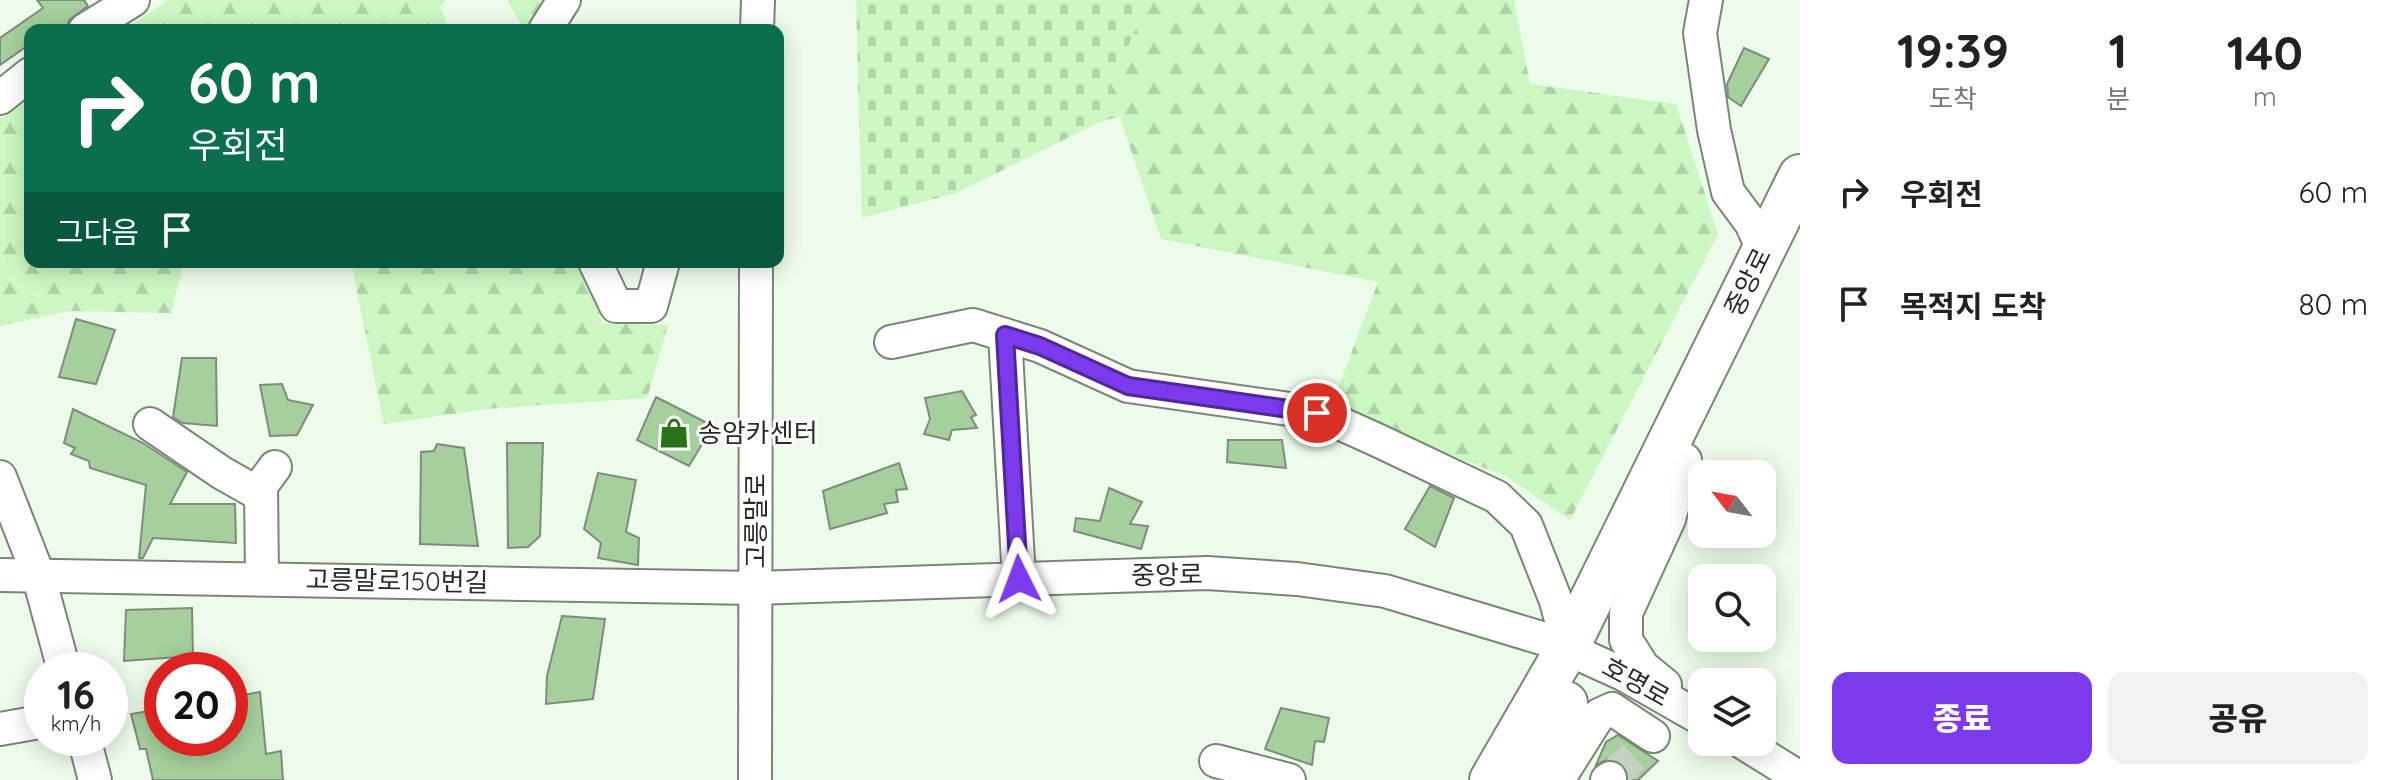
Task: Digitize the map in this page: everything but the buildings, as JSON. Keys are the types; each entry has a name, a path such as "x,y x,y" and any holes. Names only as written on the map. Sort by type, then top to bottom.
{"main road":[{"name":"중앙로","path":"1579,652 1685,460 1782,242 1800,176"},
{"name":"중앙로","path":"1559,778 1579,652 1782,242"}],"street":[{"path":"95,24 133,0"},
{"path":"549,24 564,0"},
{"path":"757,24 758,0"},
{"path":"1706,0 1700,33 1714,130 1728,192 1751,223 1782,242"},
{"path":"0,98 24,79"},
{"path":"598,268 616,306 651,306 661,268"},
{"name":"고릉말로","path":"755,780 756,268"},
{"path":"891,342 973,325 1040,346 1128,386 1317,413 1497,497 1526,525 1579,652"},
{"path":"1005,335 1019,579"},
{"path":"150,424 222,473 268,481 262,578"},
{"path":"1685,460 1669,519 1626,613 1626,640 1643,667 1688,706"},
{"path":"0,477 38,574 59,652"},
{"name":"중앙로","path":"755,588 1207,573 1297,579 1385,591 1579,652"},
{"name":"고릉말로150번길","path":"0,575 755,588"},
{"name":"호명로","path":"1579,652 1688,708"},
{"path":"1559,778 1599,715 1612,709 1648,742 1688,715"},
{"path":"0,729 24,725"},
{"path":"89,756 95,780"},
{"path":"1216,761 1289,780"}],"green space":[{"path":"168,0 446,0 440,7 447,24 134,24"},
{"path":"507,0 550,0 529,24 521,24"},
{"path":"856,0 1149,0 1110,85 1120,116 1098,123 956,193 862,218"},
{"path":"1149,0 1514,0 1530,84 1676,104 1718,234 1570,520 1507,477 1331,407 1378,282 1161,239 1109,85"},
{"path":"24,102 24,268 182,268 171,313 70,311 0,326 0,119"},
{"path":"352,268 584,268 603,324 668,325 647,398 486,409 384,424"}],"tunnel":[{"path":"1610,778 1644,747"}],"place":[{"name":"송암카센터","path":"674,433"}],"route":[{"path":"1019,579 1005,335 1040,346 1128,386 1317,413"}]}
